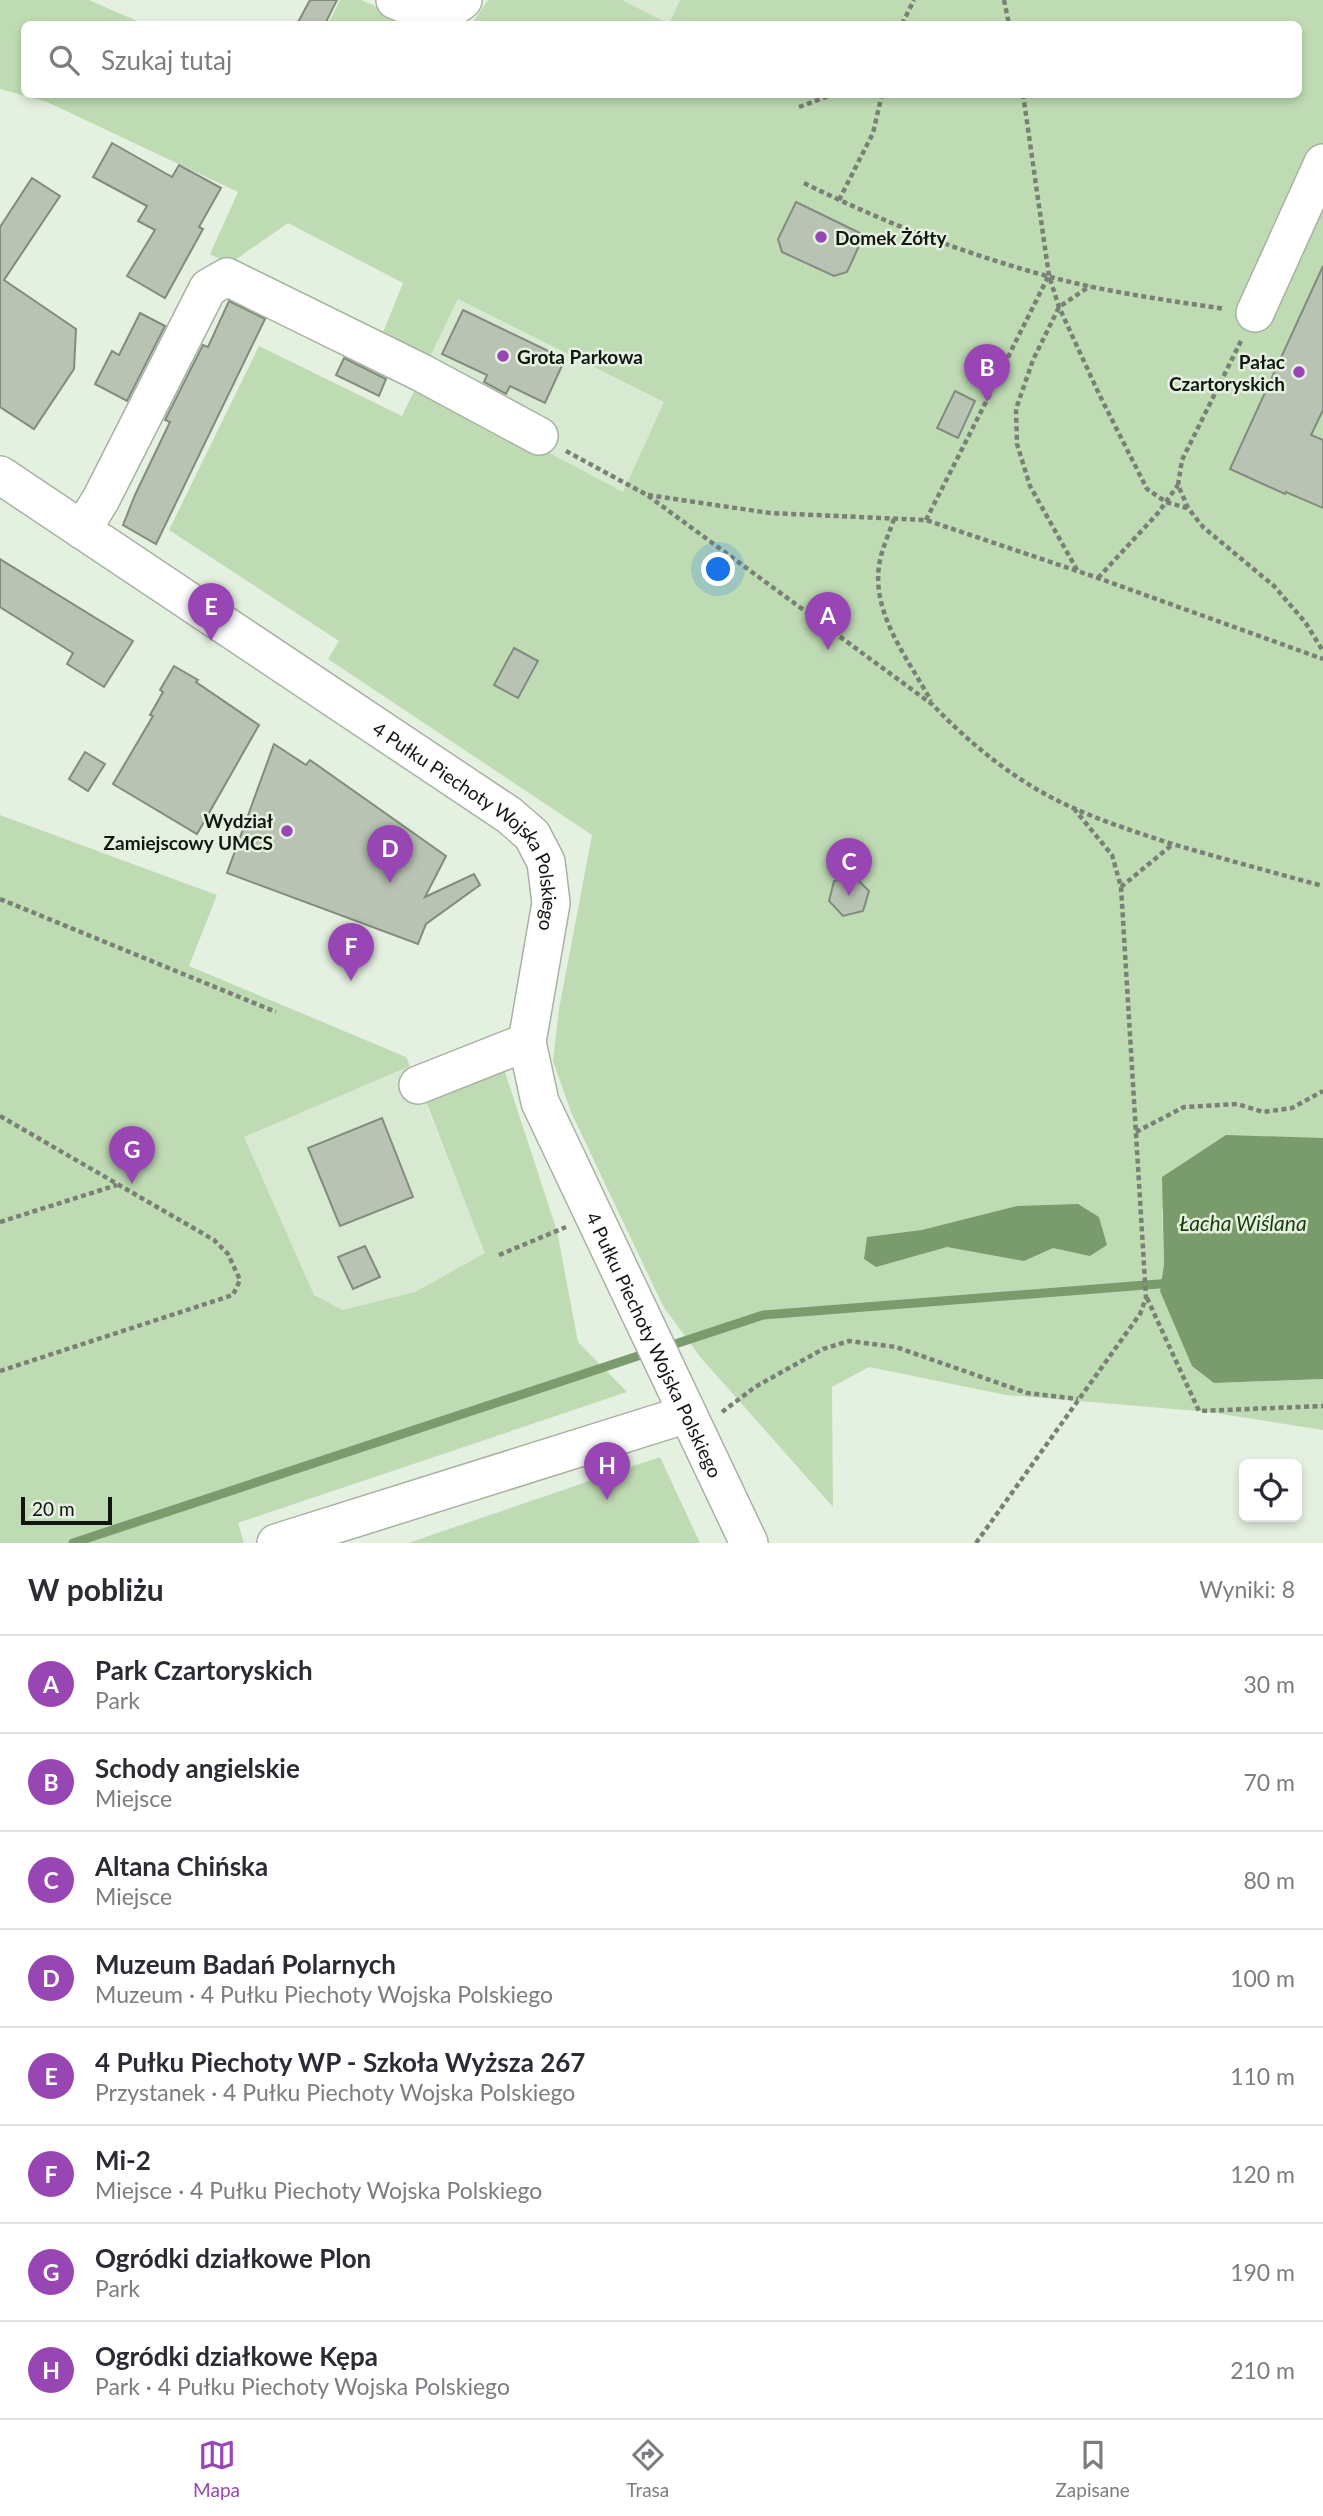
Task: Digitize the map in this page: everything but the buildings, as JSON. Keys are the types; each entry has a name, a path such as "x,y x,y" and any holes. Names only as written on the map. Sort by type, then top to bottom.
{"street":[{"path":"395,0 414,9 436,11 457,5 463,0"},
{"path":"1255,313 1323,163"},
{"path":"82,530 101,499 208,288 227,277 422,373 539,436"},
{"name":"4 Pułku Piechoty Wojska Polskiego","path":"0,475 509,815 532,835 546,862 551,903 527,1042 540,1102 749,1543"},
{"path":"418,1085 527,1042"},
{"path":"276,1543 684,1408"}],"path":[{"path":"904,21 914,0"},
{"path":"1004,0 1008,21"},
{"path":"799,107 823,98"},
{"path":"838,200 873,132 881,98"},
{"path":"1024,98 1049,276 1059,307 1147,489 1166,502 1188,508"},
{"path":"804,183 877,218 950,247 1049,276 1143,296 1255,313 1182,460 1178,485 1098,578"},
{"path":"1004,365 1049,276"},
{"path":"1079,572 1030,486 1017,444 1016,409 1033,360 1059,307 1091,285"},
{"path":"926,520 991,392"},
{"path":"539,436 647,495 933,705 947,720 1010,772 1044,794 1111,825 1323,886"},
{"path":"1178,485 1188,508 1203,527 1274,586 1306,622 1323,651"},
{"path":"647,495 770,513 926,520 1323,659"},
{"path":"894,519 879,564 878,587 882,610 933,705"},
{"path":"1074,809 1112,855 1121,887 1147,1295 1199,1411 1323,1406"},
{"path":"1121,887 1174,844"},
{"path":"0,899 276,1012"},
{"path":"1136,1132 1184,1107 1237,1104 1263,1112 1292,1108 1323,1091"},
{"path":"0,1116 214,1240 228,1254 240,1280 233,1295 0,1371"},
{"path":"0,1222 118,1184"},
{"path":"499,1255 556,1231"},
{"path":"976,1543 1140,1314 1147,1295"},
{"path":"684,1408 722,1412 755,1387 822,1349 849,1341 896,1347 1027,1393 1078,1399"}],"shaded area":[{"path":"0,0 89,0 137,21 21,21 21,95 0,89"},
{"path":"340,0 361,0 411,21 330,21"},
{"path":"488,0 622,0 663,21 474,21"},
{"path":"622,0 680,0 670,21 663,21"},
{"path":"680,0 1323,0 1323,1212 1162,1209 1164,1264 1160,1291 1214,1383 1323,1379 1323,1430 1209,1412 1006,1395 869,1367 832,1387 833,1507 701,1358 663,1306 571,1112 553,1061 559,1009 592,835 328,659 339,641 169,530 259,346 402,416 418,383 623,492 664,402 458,299 428,361 380,340 403,283 288,223 229,264 210,254 238,192 47,102 33,98 1302,98 1302,21 670,21"},
{"path":"458,299 664,402 623,492 418,383"},
{"path":"0,815 217,895 189,966 406,1057 410,1066 244,1137 314,1295 343,1310 415,1292 485,1253 425,1099 504,1069 557,1231 578,1342 627,1392 238,1523 244,1543 0,1543"},
{"path":"410,1066 486,1253 415,1292 344,1310 314,1295 243,1137"},
{"path":"660,1457 700,1543 408,1543"}],"water":[{"name":"Łacha Wiślana","path":"1226,1135 1323,1138 1323,1379 1214,1383 1192,1366 1160,1291 1164,1264 1162,1177"},
{"path":"1078,1204 1099,1217 1107,1245 1090,1256 1053,1248 1024,1261 947,1247 876,1267 864,1259 867,1237 922,1230 1017,1206"}],"waterway":[{"path":"666,1347 763,1315 1171,1283"},
{"path":"73,1543 650,1352"}],"place":[{"name":"Domek Żółty","path":"821,237"},
{"name":"Grota Parkowa","path":"503,356"},
{"name":"Pałac Czartoryskich","path":"1299,372"},
{"name":"Schody angielskie","path":"987,402"},
{"name":"4 Pułku Piechoty WP - Szkoła Wyższa 267","path":"211,641"},
{"name":"Park Czartoryskich","path":"828,650"},
{"name":"Wydział Zamiejscowy UMCS","path":"287,831"},
{"name":"Muzeum Badań Polarnych","path":"390,883"},
{"name":"Altana Chińska","path":"849,896"},
{"name":"Mi-2","path":"351,981"},
{"name":"Ogródki działkowe Plon","path":"132,1184"},
{"name":"Ogródki działkowe Kępa","path":"607,1500"}]}
